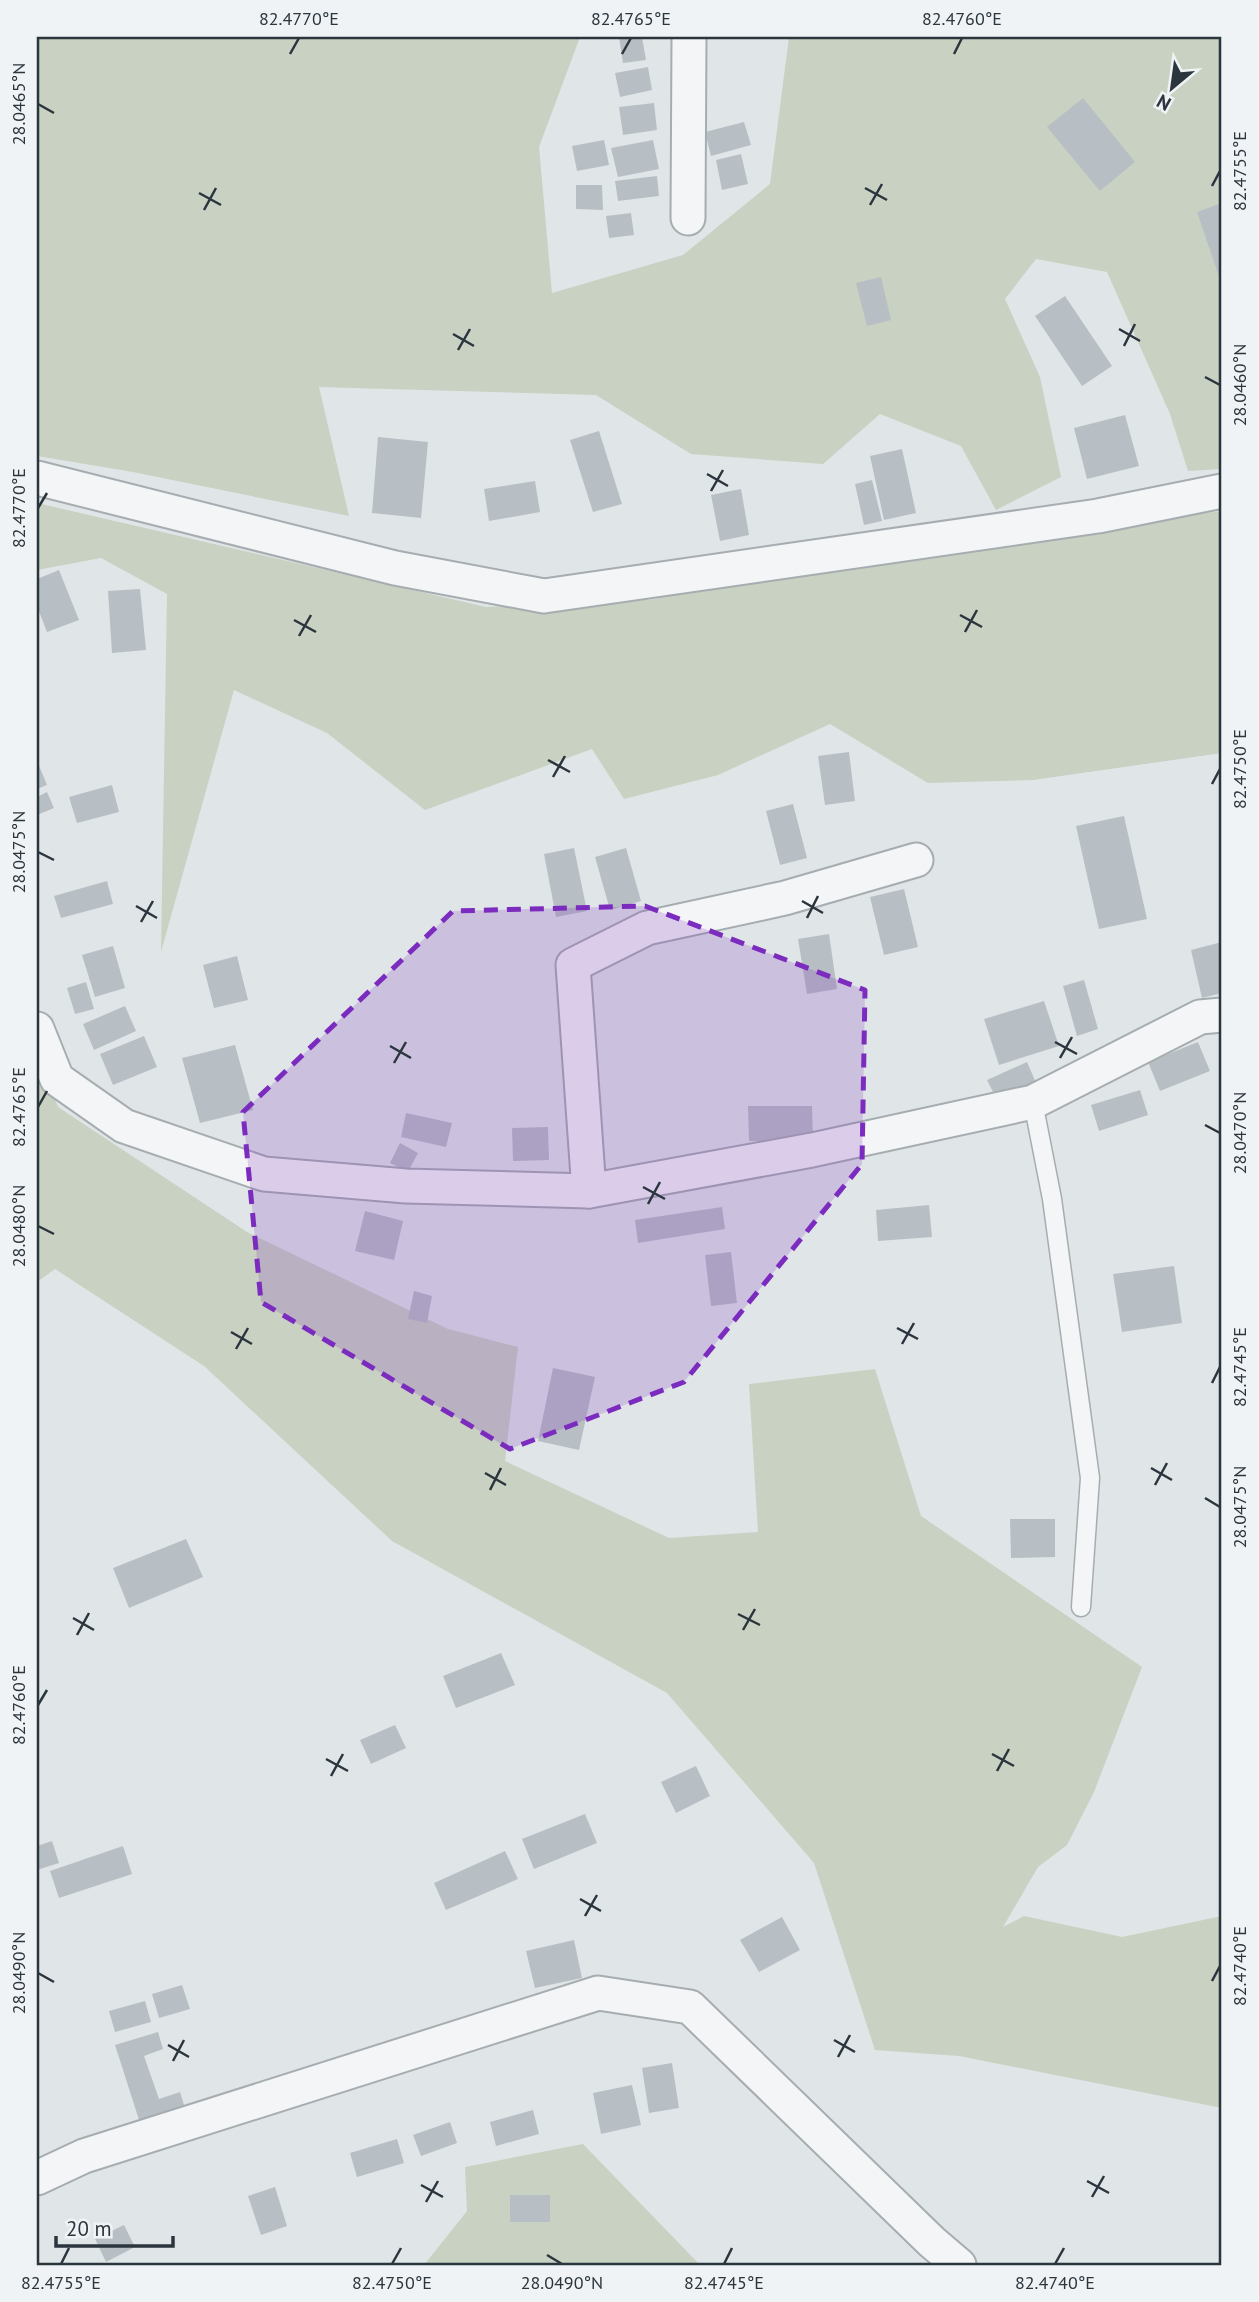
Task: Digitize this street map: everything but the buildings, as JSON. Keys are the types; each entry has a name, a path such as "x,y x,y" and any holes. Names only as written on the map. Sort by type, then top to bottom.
{"street":[{"path":"688,37 688,218"},
{"path":"37,478 395,568 544,596 1098,516 1222,491"},
{"path":"590,1191 573,965 648,928 785,898 916,860"},
{"path":"37,1029 57,1079 124,1126 264,1174 406,1186 590,1191 812,1150 1033,1102 1200,1017 1222,1015"},
{"path":"37,2178 84,2156 598,1993 690,2007 893,2205 959,2265"}],"lane":[{"path":"1033,1102 1052,1199 1090,1478 1081,1607"}],"highlighted area":[{"path":"645,906 865,990 862,1164 684,1382 510,1449 261,1302 243,1112 453,911"}],"green space":[{"path":"37,37 580,37 539,147 552,293 683,255 770,184 789,37 1222,37 1222,469 1188,471 1170,414 1107,272 1036,259 1005,299 1040,377 1061,477 996,510 961,446 880,414 823,464 691,454 596,395 319,387 349,516 133,472 37,456"},
{"path":"37,503 486,607 648,600 967,542 1222,511 1222,753 1033,780 928,783 830,724 718,775 624,799 592,749 425,810 327,733 234,690 161,952 167,594 101,558 37,570"},
{"path":"37,1057 58,1107 247,1232 448,1329 518,1347 505,1461 669,1538 758,1532 749,1384 875,1369 921,1516 1142,1667 1094,1792 1067,1845 1038,1867 1003,1927 1024,1916 1122,1937 1222,1916 1222,2108 959,2056 875,2050 814,1863 667,1693 392,1541 204,1366 55,1269 37,1282"},
{"path":"583,2144 700,2265 424,2265 467,2211 465,2167"}]}
